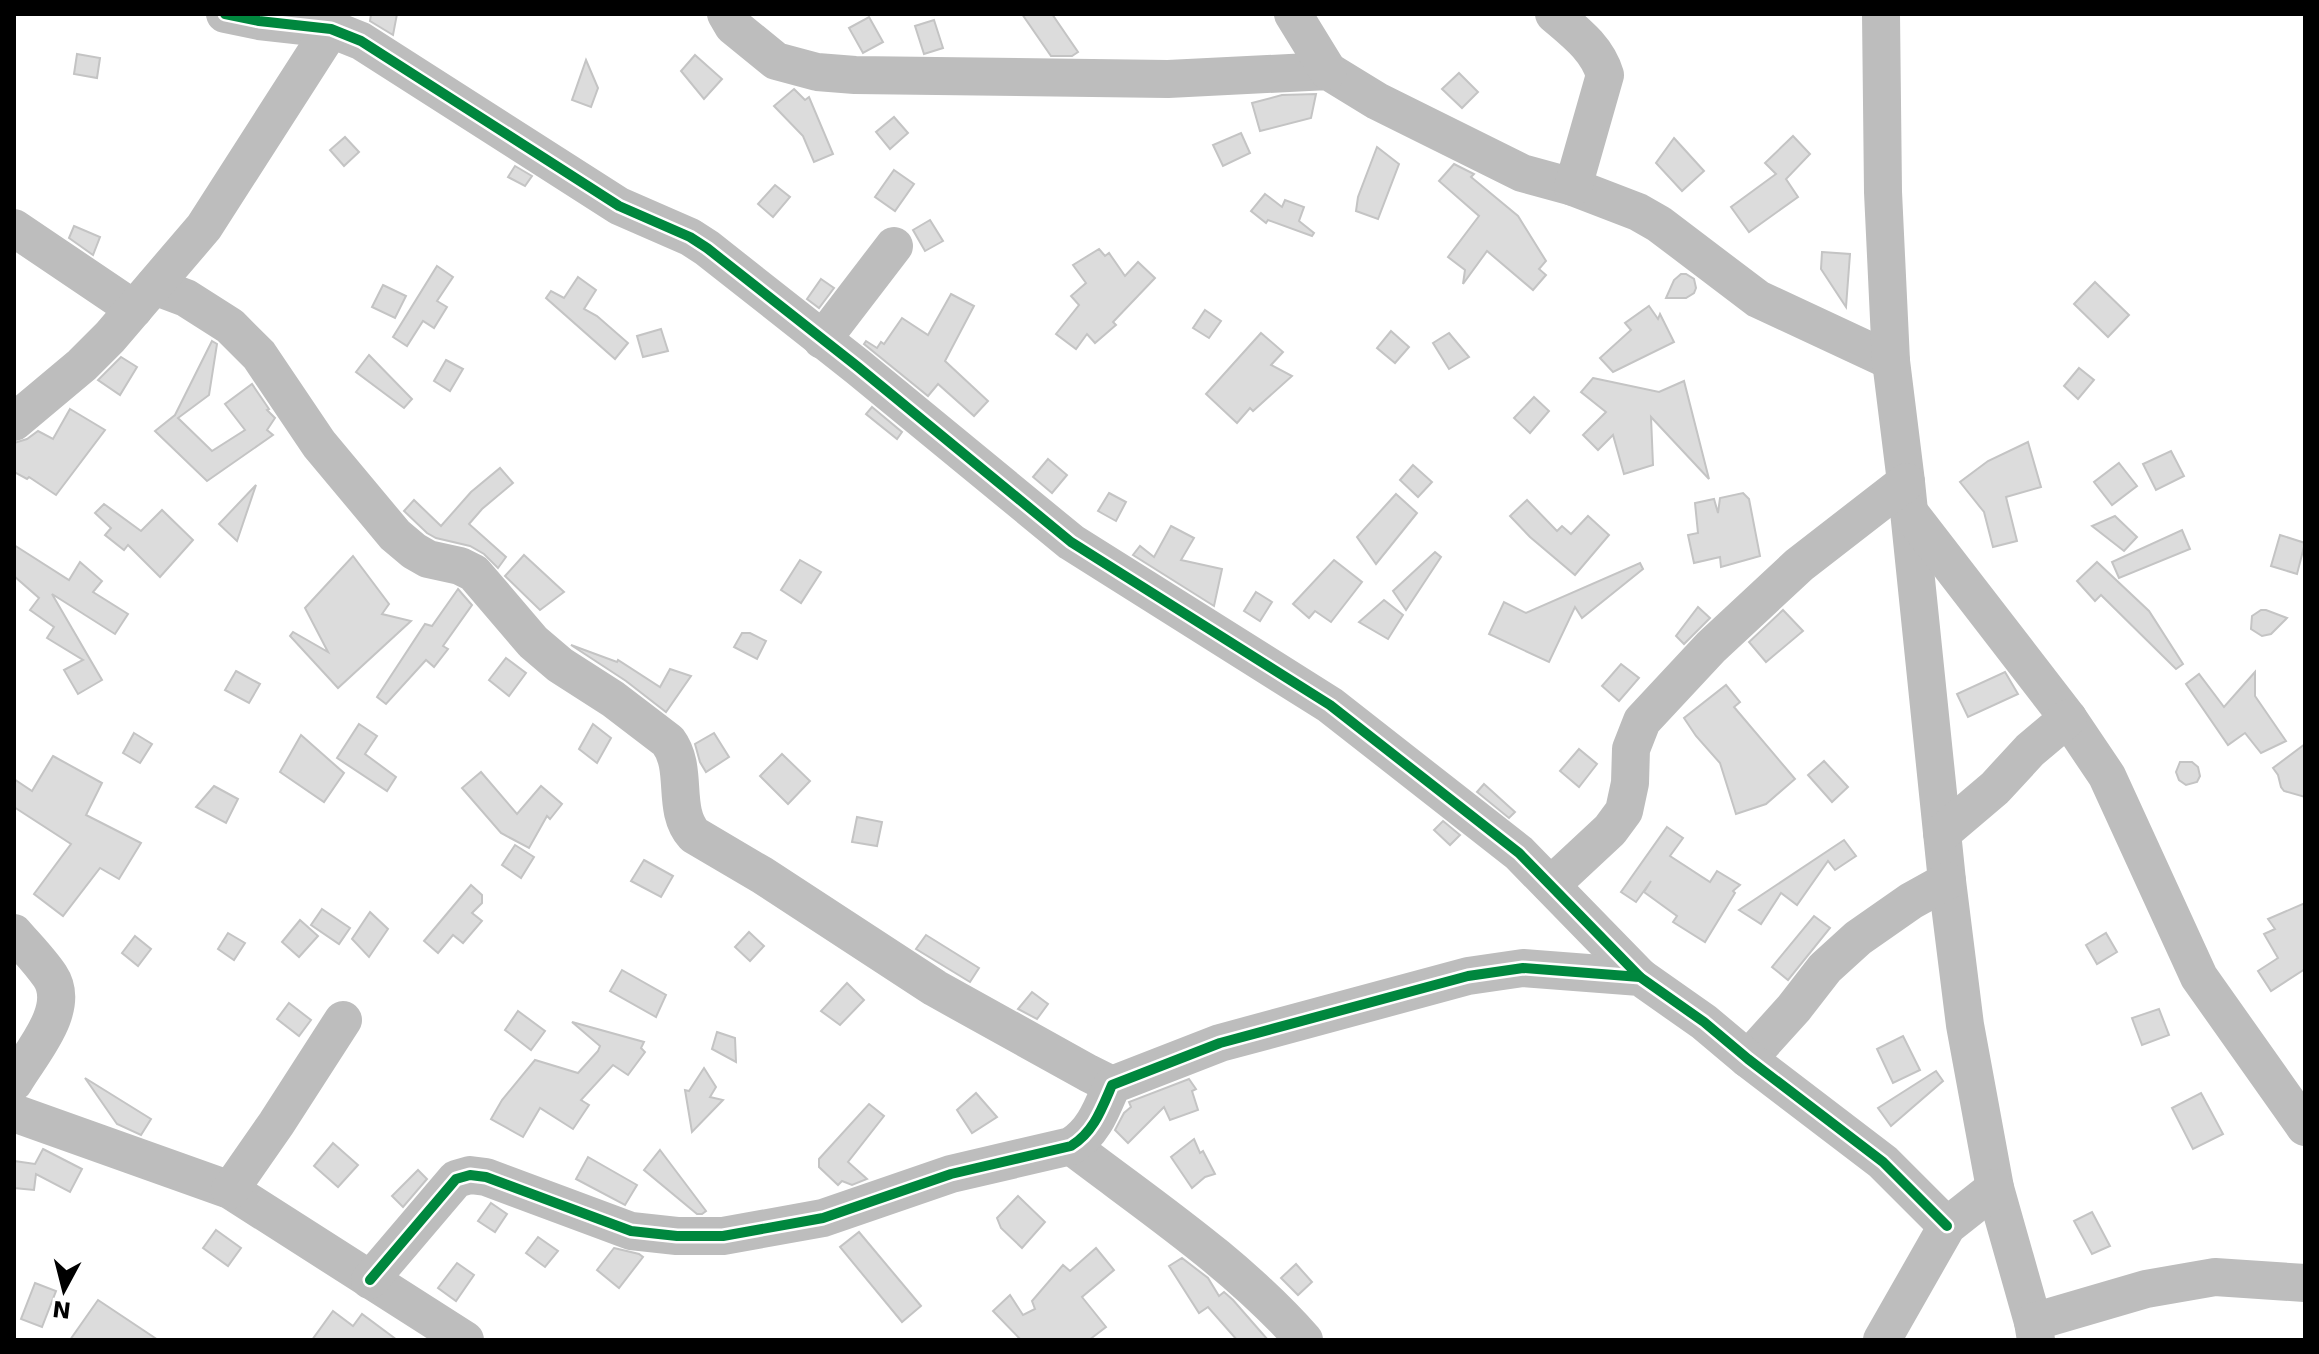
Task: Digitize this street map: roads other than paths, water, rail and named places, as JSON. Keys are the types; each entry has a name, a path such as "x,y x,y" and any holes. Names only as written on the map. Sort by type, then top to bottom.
{"street":[{"path":"225,14 331,29 361,41 619,206 690,237 707,248 1071,542 1330,705 1519,853 1640,977 1704,1022 1883,1162 1947,1226"},
{"path":"726,14 733,26 776,61 817,72 1168,79 1328,71"},
{"path":"1293,14 1328,71 1377,101 1522,173 1573,187 1638,212 1659,224 1758,299 1891,361"},
{"path":"1554,14 1600,59 1605,75 1573,187"},
{"path":"1881,14 1883,192 1891,361 1947,881 1965,1025 1995,1188 2034,1331 2146,1289 2215,1277 2305,1283"},
{"path":"14,422 82,365 204,227 331,29"},
{"path":"14,228 144,298 186,298 230,326 259,355 319,444 395,535 428,559 460,566 474,573 533,642 560,665 613,699 668,741 677,759 683,817 694,835 762,875 935,988 1112,1085"},
{"path":"822,340 894,246"},
{"path":"1551,885 1610,830 1624,811 1630,783 1631,749 1642,721 1711,647 1799,565 1907,497"},
{"path":"1907,497 2107,776 2199,977 2305,1127"},
{"path":"1942,833 1995,788 2030,750 2068,718"},
{"path":"1748,1059 1825,968 1858,938 1911,901 1947,881"},
{"path":"14,933 51,978 57,992 56,1009 47,1030 14,1082"},
{"path":"370,1280 456,1179 470,1175 486,1177 631,1231 677,1236 723,1236 823,1218 951,1174 1071,1146 1084,1138 1097,1119 1112,1085 1220,1043 1468,976 1523,968 1640,977"},
{"path":"230,1190 343,1020"},
{"path":"14,1113 230,1190 465,1340"},
{"path":"1071,1146 1233,1270 1304,1340"},
{"path":"1882,1340 1947,1226 1995,1188"}]}
